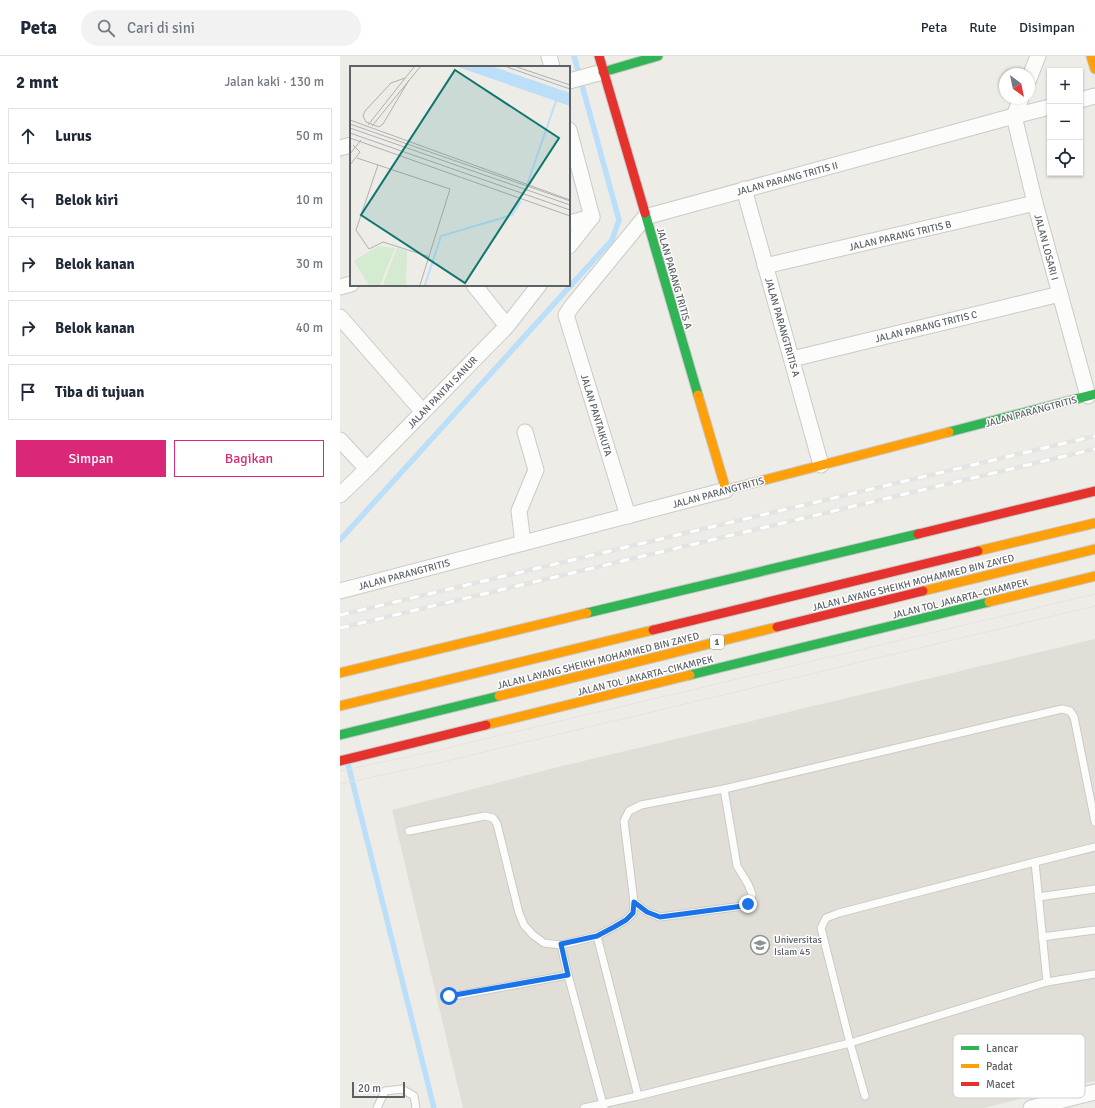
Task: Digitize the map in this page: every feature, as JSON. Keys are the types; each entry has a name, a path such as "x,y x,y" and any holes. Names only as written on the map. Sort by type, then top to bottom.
{"main road":[{"name":"JALAN PARANG TRITIS A","path":"599,56 599,73 645,217 726,490"},
{"path":"599,73 658,56"},
{"path":"1091,56 1095,69"},
{"name":"JALAN PARANGTRITIS","path":"726,490 1092,395"},
{"path":"340,673 1095,491"},
{"name":"JALAN LAYANG SHEIKH MOHAMMED BIN ZAYED","path":"340,706 1095,523"},
{"name":"JALAN LAYANG SHEIKH MOHAMMED BIN ZAYED","path":"340,735 1095,549"},
{"name":"JALAN TOL JAKARTA–CIKAMPEK","path":"340,761 1095,576"}],"street":[{"path":"549,56 552,66"},
{"path":"1033,68 1038,56"},
{"path":"570,81 599,73"},
{"path":"1083,99 1095,96"},
{"path":"1014,116 1019,104"},
{"name":"JALAN PARANG TRITIS II","path":"645,217 1047,108"},
{"name":"JALAN LOSARI I","path":"1014,116 1035,203 1060,294 1092,395"},
{"path":"570,134 592,217"},
{"path":"340,148 350,145"},
{"name":"JALAN PARANGTRITIS A","path":"744,189 822,465"},
{"name":"JALAN PARANG TRITIS B","path":"765,266 1035,203"},
{"path":"570,223 592,217"},
{"path":"570,245 592,217"},
{"name":"JALAN PANTAIKUTA","path":"628,516 566,315 645,217"},
{"path":"340,287 350,284"},
{"path":"475,286 507,326"},
{"name":"JALAN PANTAI SANUR","path":"340,495 424,412 507,326 538,286"},
{"name":"JALAN PARANG TRITIS C","path":"792,359 1060,294"},
{"path":"340,318 424,412"},
{"path":"523,543 519,511 536,470 525,432"},
{"path":"340,440 367,469"},
{"name":"JALAN PARANGTRITIS","path":"346,589 726,490"},
{"path":"1085,1094 1095,1092"},
{"path":"1031,1108 1071,1098"}],"lane":[{"path":"409,831 485,816 493,818 497,824 519,913 524,925 533,935 544,943 561,944 597,936 626,920 633,913 634,902 624,821 629,811 641,805 724,790 1062,709 1070,711 1074,716 1095,822"},
{"path":"634,902 647,912 660,917 743,906 748,904 752,894 737,866 724,790"},
{"path":"865,1096 821,928 826,918 839,913 1095,847"},
{"path":"1035,862 1046,982"},
{"path":"1038,897 1095,889"},
{"path":"1042,937 1095,930"},
{"path":"597,936 638,1096"},
{"path":"561,944 603,1106"},
{"path":"584,1108 603,1106 850,1043 1046,982 1095,974"},
{"path":"449,996 568,975"},
{"path":"377,1108 385,1091 402,1089 414,1096 416,1108"}],"shaded area":[{"name":"Universitas Islam 45","path":"1095,639 1095,1081 1085,1083 1085,1034 953,1034 953,1098 1024,1098 983,1108 463,1108 392,810 558,767"}],"waterway":[{"path":"340,540 612,240 619,220 574,56"},
{"path":"348,764 434,1108"}],"tram line":[{"path":"340,771 430,752 1095,594"},
{"path":"340,784 434,764 1095,606"}],"railway":[{"path":"340,615 1095,436"},
{"path":"340,628 1095,449"}],"traffic: fast":[{"path":"603,72 658,56"},
{"path":"645,213 698,395"},
{"path":"949,432 1095,394"},
{"path":"587,613 918,534"},
{"path":"690,675 989,602"},
{"path":"340,735 499,696"}],"traffic: slow":[{"path":"1091,56 1095,69"},
{"path":"698,395 726,490 949,432"},
{"path":"978,551 1095,523"},
{"path":"923,591 1095,549"},
{"path":"989,602 1095,576"},
{"path":"340,673 587,613"},
{"path":"499,696 777,627"},
{"path":"340,706 653,630"},
{"path":"486,725 690,675"}],"traffic: jam":[{"path":"599,56 645,213"},
{"path":"918,534 1095,491"},
{"path":"653,630 978,551"},
{"path":"777,627 923,591"},
{"path":"340,761 486,725"}],"place":[{"name":"Universitas Islam 45","path":"760,945"}],"route":[{"path":"449,996 568,975 561,944 597,936 614,927 626,920 633,913 634,902 647,912 660,917 743,906 748,904"}]}
